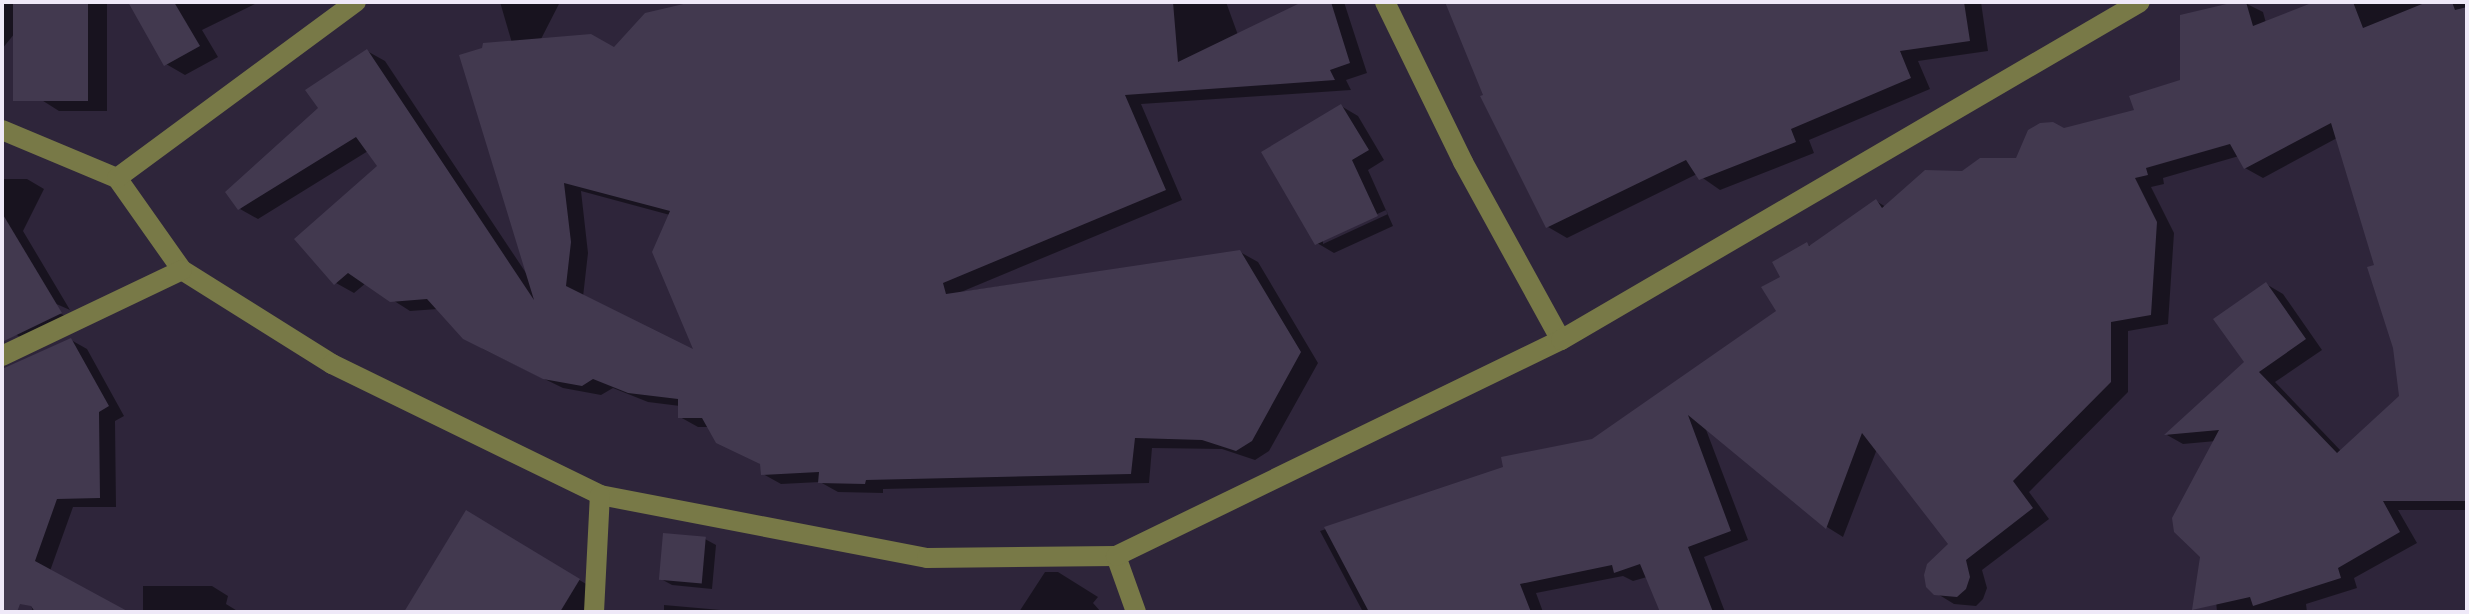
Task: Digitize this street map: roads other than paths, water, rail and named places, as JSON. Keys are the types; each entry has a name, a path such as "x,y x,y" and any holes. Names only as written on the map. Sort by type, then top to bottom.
{"street":[{"path":"117,178 356,2"},
{"path":"1385,2 1463,162 1561,340"},
{"path":"2,130 117,178 182,270 332,364 600,495 927,558 1116,556 1561,340 2140,2"},
{"path":"2,356 182,270"},
{"path":"594,612 600,495"},
{"path":"1116,556 1136,612"}]}
